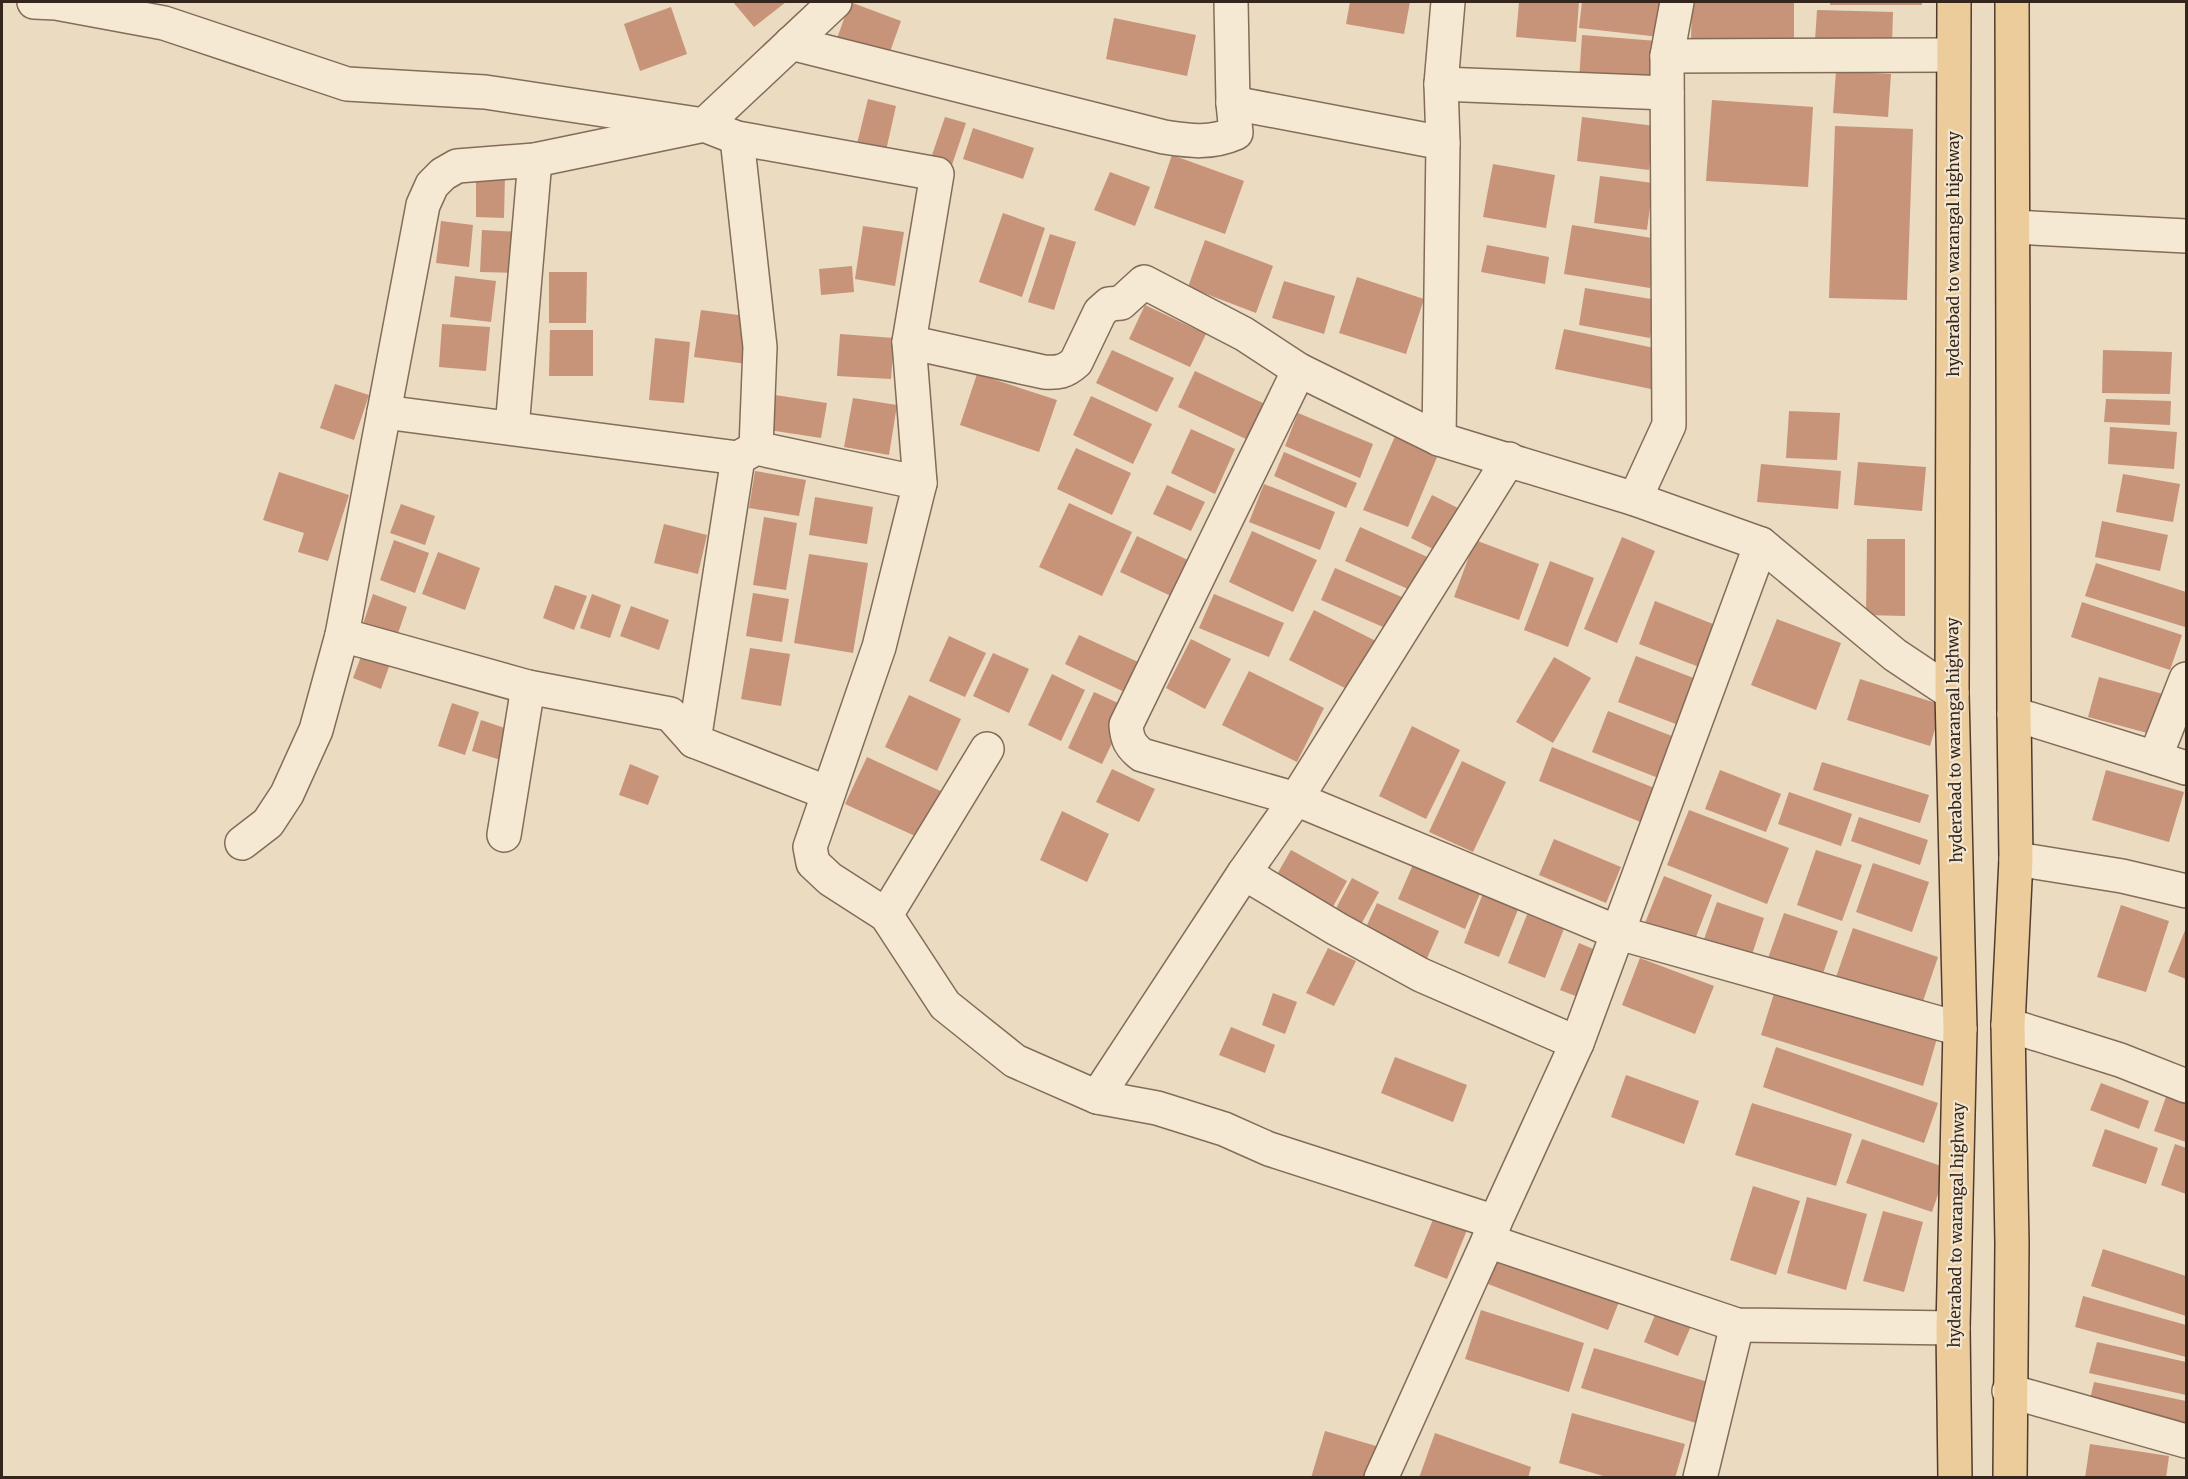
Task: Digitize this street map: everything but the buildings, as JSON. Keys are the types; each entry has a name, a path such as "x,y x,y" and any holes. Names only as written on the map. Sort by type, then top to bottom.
{"main road":[{"name":"hyderabad to warangal highway","path":"1954,2 1952,693 1960,1029 1953,1328 1955,1478"},
{"path":"2010,1478 2012,1244 2008,1026 2016,859 2012,2"}],"street":[{"path":"34,2 56,3 164,23 347,84 485,92 704,125 737,138 936,174 909,342 920,483 879,647 810,847 813,863 830,879 886,915 945,1005 1015,1061 1097,1097 1157,1108 1224,1129 1269,1149 1737,1325 1953,1328"},
{"path":"242,843 268,823 287,794 316,730 342,635 423,205 432,185 442,174 457,166 535,160 704,125 835,2"},
{"path":"790,43 1153,134 1204,142 1221,140 1236,133 1233,103 1231,2"},
{"path":"1439,439 1443,143 1441,84 1448,2"},
{"path":"1635,498 1669,425 1667,56 1677,2"},
{"path":"1667,56 1953,55"},
{"path":"1441,84 1668,93"},
{"path":"1233,103 1443,143"},
{"path":"694,741 747,453 760,347 737,138"},
{"path":"512,428 535,160"},
{"path":"2013,227 2187,237"},
{"path":"909,342 1044,372 1060,373 1069,369 1076,362 1100,312 1109,304 1121,303 1144,282 1244,334 1299,370 1439,439 1635,498 1761,544 1895,656 1952,693"},
{"path":"1299,370 1126,725 1126,737 1131,747 1142,755 1296,799 1619,933 1960,1029"},
{"path":"384,412 747,453 920,483"},
{"path":"1097,1097 1244,873 1296,799 1509,459"},
{"path":"1381,1478 1577,1043 1761,544"},
{"path":"342,635 528,687 670,714 694,741 828,793"},
{"path":"2155,758 2187,679"},
{"path":"504,835 528,687"},
{"path":"2014,714 2187,768"},
{"path":"886,915 987,748"},
{"path":"2016,859 2122,876 2187,891"},
{"path":"1244,873 1337,929 1421,975 1577,1043"},
{"path":"2008,1026 2120,1060 2187,1086"},
{"path":"1700,1478 1737,1325"},
{"path":"2009,1391 2187,1441"}]}
